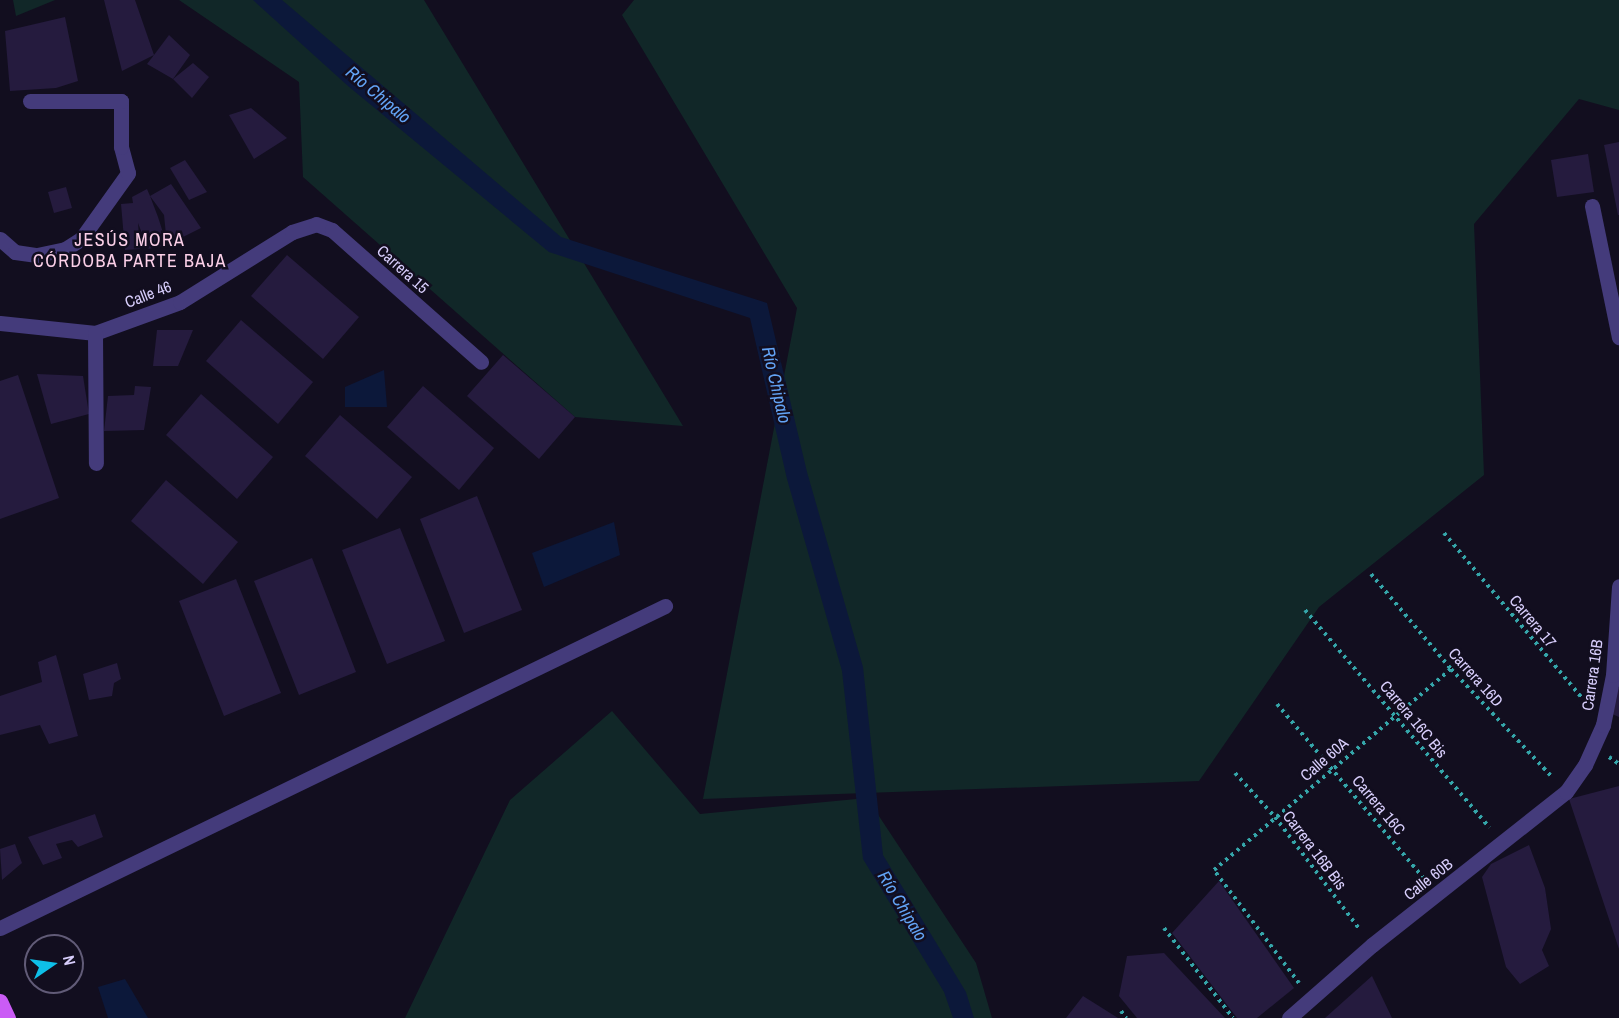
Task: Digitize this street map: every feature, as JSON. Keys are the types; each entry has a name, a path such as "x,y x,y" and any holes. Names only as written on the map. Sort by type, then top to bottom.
{"main road":[{"path":"0,1001 8,1018"}],"street":[{"path":"2,242 15,252 37,255 65,249 81,239 128,173 121,147 121,101 30,100"},
{"path":"1592,206 1619,337"},
{"name":"Carrera 15","path":"292,232 316,224 332,230 482,362"},
{"name":"Calle 46","path":"0,323 95,333 180,302 292,232"},
{"path":"95,333 96,463"},
{"name":"Carrera 16B","path":"1585,765 1603,725 1617,642 1619,586"},
{"path":"0,928 665,606"},
{"name":"Calle 60B","path":"1289,1018 1372,945 1503,844 1566,792 1585,765"}],"path":[{"name":"Carrera 17","path":"1444,533 1603,725"},
{"name":"Carrera 16D","path":"1371,574 1451,669 1566,792"},
{"name":"Carrera 16C Bis","path":"1305,610 1503,844"},
{"name":"Calle 60A","path":"1311,999 1214,870 1451,669"},
{"name":"Carrera 16C","path":"1277,704 1437,894"},
{"name":"Carrera 16B Bis","path":"1235,773 1275,817 1372,945"},
{"path":"1164,928 1233,1018"},
{"path":"1122,1011 1126,1018"}],"green space":[{"path":"13,0 55,0 16,16"},
{"path":"179,0 424,0 683,426 575,417 303,177 299,82"},
{"path":"634,0 1619,0 1619,110 1579,99 1474,224 1484,475 1319,607 1199,781 703,799 797,308 622,15"},
{"path":"612,711 700,814 867,798 976,963 992,1018 405,1018 510,800"}],"water":[{"name":"Río Chipalo","path":"253,0 282,0 561,237 767,303 807,472 863,667 883,855 966,992 974,1018 953,1018 944,992 863,859 842,671 787,479 750,318 549,252 348,86"},
{"path":"384,370 387,407 345,407 345,387"},
{"path":"614,522 620,555 544,587 532,553"},
{"path":"125,979 148,1018 108,1018 98,987"}],"building":[{"path":"104,0 135,0 154,55 122,71"},
{"path":"65,17 78,81 56,88 10,91 5,31"},
{"path":"169,35 190,55 173,79 147,64"},
{"path":"193,63 209,77 192,98 173,79"},
{"path":"251,108 287,138 254,159 229,115"},
{"path":"1619,142 1619,215 1618,215 1604,145"},
{"path":"1588,154 1594,192 1557,197 1551,160"},
{"path":"185,160 207,192 189,200 170,168"},
{"path":"171,184 201,228 167,245 164,215 150,196"},
{"path":"66,187 72,208 54,213 48,192"},
{"path":"147,189 167,245 148,249 138,223 140,249 125,250 121,204 133,203 132,197"},
{"path":"287,255 359,317 323,359 251,296"},
{"path":"241,320 313,382 278,424 206,361"},
{"path":"157,330 193,330 178,366 153,366"},
{"path":"503,355 575,417 539,459 467,396"},
{"path":"37,374 83,376 89,414 51,424"},
{"path":"18,375 59,498 0,519 0,381"},
{"path":"135,386 151,387 144,430 104,431 108,396 134,395"},
{"path":"423,386 494,448 459,490 387,427"},
{"path":"201,394 273,457 237,499 166,435"},
{"path":"340,415 412,477 377,519 305,456"},
{"path":"166,480 238,542 203,584 131,521"},
{"path":"477,496 522,610 464,633 420,519"},
{"path":"400,528 445,641 387,664 342,550"},
{"path":"312,558 356,672 299,695 254,581"},
{"path":"236,579 281,693 224,716 179,601"},
{"path":"56,655 78,736 49,744 40,725 0,735 0,696 42,682 38,662"},
{"path":"117,663 121,679 114,683 112,696 89,700 83,674"},
{"path":"1619,688 1619,717 1612,714"},
{"path":"1619,786 1619,949 1569,799"},
{"path":"95,814 103,837 78,847 72,840 56,844 62,858 43,865 28,837"},
{"path":"15,844 22,863 2,880 0,849"},
{"path":"1529,845 1545,888 1551,929 1542,950 1549,966 1520,984 1506,967 1482,877 1491,864"},
{"path":"1219,881 1294,988 1257,1018 1237,1018 1172,933"},
{"path":"1164,953 1225,1018 1137,1018 1119,996 1127,956"},
{"path":"1372,976 1392,1018 1325,1018"},
{"path":"1083,996 1118,1018 1066,1018"}],"district":[{"name":"JESÚS MORA CÓRDOBA PARTE BAJA","path":"130,251"}]}
